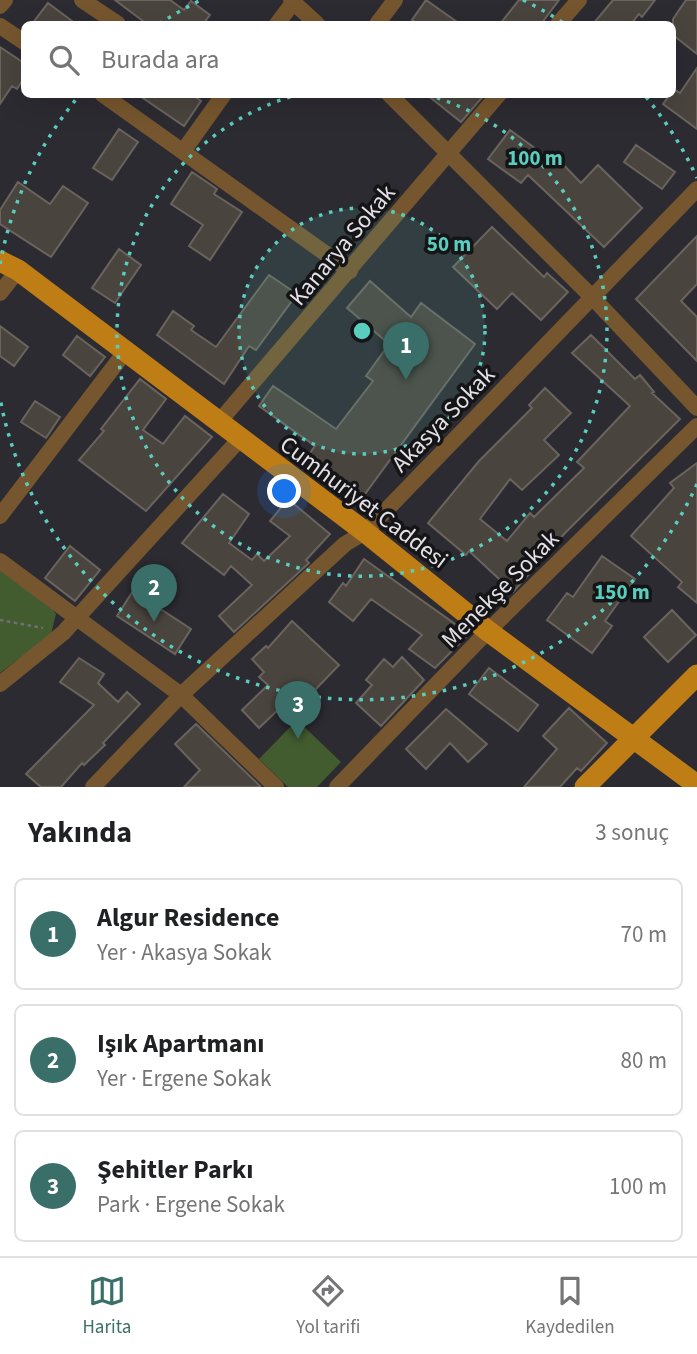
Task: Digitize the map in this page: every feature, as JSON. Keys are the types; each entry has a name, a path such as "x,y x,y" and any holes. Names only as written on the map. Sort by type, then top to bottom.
{"main road":[{"name":"Cumhuriyet Caddesi","path":"9,265 365,533 488,631 697,785"},
{"path":"585,787 697,675"}],"street":[{"path":"0,6 5,0"},
{"path":"82,0 114,21"},
{"path":"379,21 395,0"},
{"path":"561,21 579,0"},
{"path":"278,21 293,1 314,21"},
{"path":"0,26 21,40"},
{"path":"108,98 350,271"},
{"path":"184,150 221,98"},
{"path":"393,98 592,297 697,408"},
{"name":"Kanarya Sokak","path":"218,424 496,98"},
{"name":"Akasya Sokak","path":"93,787 181,695 345,544 365,533 697,189"},
{"path":"0,293 9,265"},
{"path":"0,516 125,352"},
{"name":"Menekşe Sokak","path":"337,787 488,631 697,426"},
{"path":"0,684 63,633 239,440"},
{"path":"0,561 181,695 276,787"}],"path":[{"path":"0,620 48,628 38,636"}],"green space":[{"path":"0,571 50,606 56,614 51,634 0,673"},
{"path":"297,720 341,762 317,787 288,787 259,759"}],"building":[{"path":"115,0 170,0 184,10 191,1 210,15 205,21 143,21"},
{"path":"426,0 456,21 414,21"},
{"path":"519,0 559,0 543,21 502,21"},
{"path":"613,0 655,0 642,17 639,14 633,21 596,21"},
{"path":"686,0 697,0 697,54 676,37 676,21 673,19"},
{"path":"48,3 72,21 34,21"},
{"path":"0,47 21,61 21,83 17,89 12,86 0,104"},
{"path":"697,68 697,129 663,104 667,98 676,98 676,90 680,93"},
{"path":"143,98 197,98 201,101 184,126"},
{"path":"431,98 482,98 461,122"},
{"path":"119,129 138,142 112,180 93,168"},
{"path":"510,130 554,162 558,159 581,183 598,165 642,208 604,247 528,175 521,183 488,159"},
{"path":"636,145 675,172 662,189 624,162"},
{"path":"192,172 217,189 214,194 242,212 210,260 189,246 203,225 171,204"},
{"path":"18,182 50,204 63,186 88,203 51,257 0,224 0,210"},
{"path":"492,227 544,277 547,273 568,292 541,320 512,293 497,309 453,267"},
{"path":"697,236 697,284 681,301 697,317 697,361 636,299"},
{"path":"119,249 141,265 115,303 92,288"},
{"path":"269,275 297,294 256,350 249,346 224,384 157,335 173,311 194,326 191,330 216,347"},
{"path":"370,281 411,317 421,303 475,344 362,498 307,457 315,446 259,406 273,386 336,429 373,381 366,376 389,344 347,308"},
{"path":"0,326 28,347 14,366 0,356"},
{"path":"591,335 635,379 640,375 654,392 652,393 680,419 565,533 513,592 469,551 466,555 428,523 479,461 532,408 529,405 545,388 571,413 544,440 559,455 522,490 510,479 480,519 507,541 530,513 534,517 584,468 577,462 630,406 572,353"},
{"path":"77,336 105,357 90,376 63,355"},
{"path":"140,379 166,399 143,430 163,444 185,416 212,437 146,511 79,460 104,431 101,429"},
{"path":"35,401 60,417 46,438 21,422"},
{"path":"697,463 697,603 678,587 682,582 631,536 674,488 670,483"},
{"path":"223,494 249,514 229,543 252,560 257,554 264,561 290,536 270,521 288,499 330,534 306,560 309,563 234,632 219,616 252,585 231,566 224,575 182,543"},
{"path":"70,546 100,570 75,601 45,578"},
{"path":"602,556 635,579 605,621 612,626 592,653 547,620 567,593 573,597"},
{"path":"364,559 469,634 435,668 409,649 422,635 371,599 353,621 329,602 343,583 346,586"},
{"path":"133,591 191,629 175,654 117,616"},
{"path":"672,610 696,635 668,662 644,637"},
{"path":"292,621 339,665 295,711 285,703 259,728 242,710 268,685 259,677 264,672 252,659 266,646 268,648"},
{"path":"402,657 424,680 381,726 356,703 372,685 366,680 384,659 393,667"},
{"path":"79,658 104,674 98,683 118,702 127,692 140,704 103,743 105,745 84,765 82,763 61,787 41,787 26,774 94,705 60,682"},
{"path":"489,668 538,705 518,731 469,694"},
{"path":"569,708 607,743 581,771 577,768 560,787 524,787 557,749 543,736"},
{"path":"446,709 487,744 468,762 450,743 426,769 406,749"},
{"path":"196,724 261,787 184,787 200,770 175,744"}],"place":[{"name":"Algur Residence","path":"406,380"},
{"name":"Işık Apartmanı","path":"154,622"},
{"name":"Şehitler Parkı","path":"298,739"}]}
